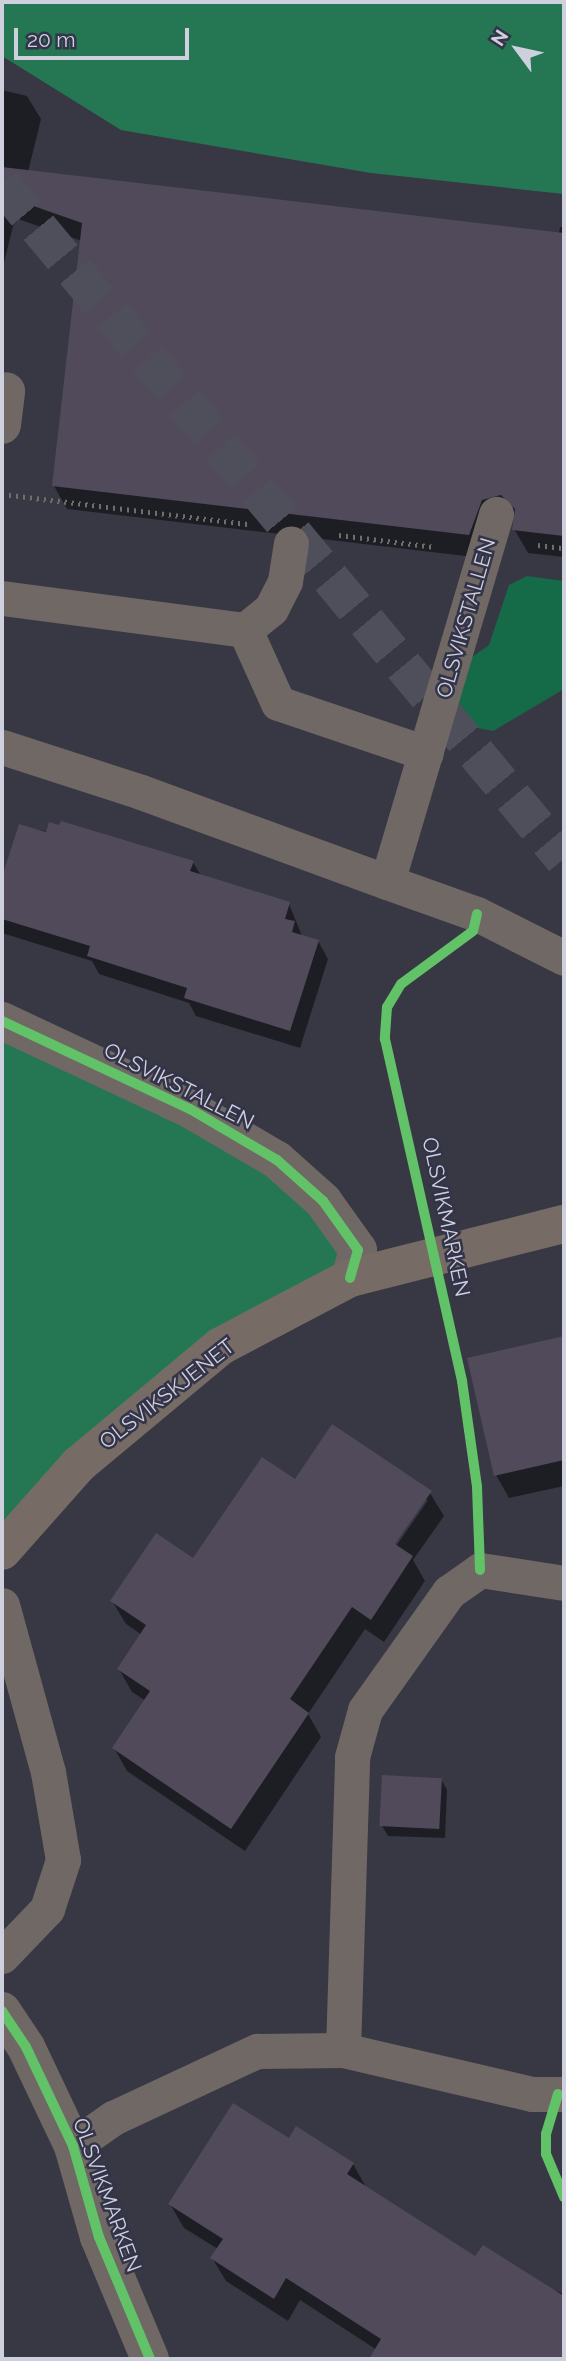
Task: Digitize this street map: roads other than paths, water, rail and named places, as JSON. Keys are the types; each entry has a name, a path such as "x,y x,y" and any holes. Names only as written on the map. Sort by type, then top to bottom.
{"main road":[{"name":"OLSVIKSKJENET","path":"2,1551 78,1465 221,1346 350,1278 564,1224"}],"street":[{"name":"OLSVIKSTALLEN","path":"2,1021 190,1109 277,1160 323,1201 358,1250 350,1278"},
{"name":"OLSVIKMARKEN","path":"2,2011 26,2047 73,2146 99,2237 150,2359"}],"lane":[{"name":"OLSVIKSTALLEN","path":"387,882 496,514"},
{"path":"2,598 246,630 271,609 285,581 290,542"},
{"path":"246,630 278,703 426,753"},
{"path":"2,747 141,792 477,914 564,958"},
{"path":"343,2050 352,1757 365,1710 449,1592 480,1570 564,1583"},
{"path":"2,1605 48,1772 63,1860 47,1909 2,1956"},
{"name":"OLSVIKMARKEN","path":"73,2146 113,2118 248,2055 343,2050 533,2094 564,2094"}],"tunnel":[{"path":"2,184 564,859"}]}
